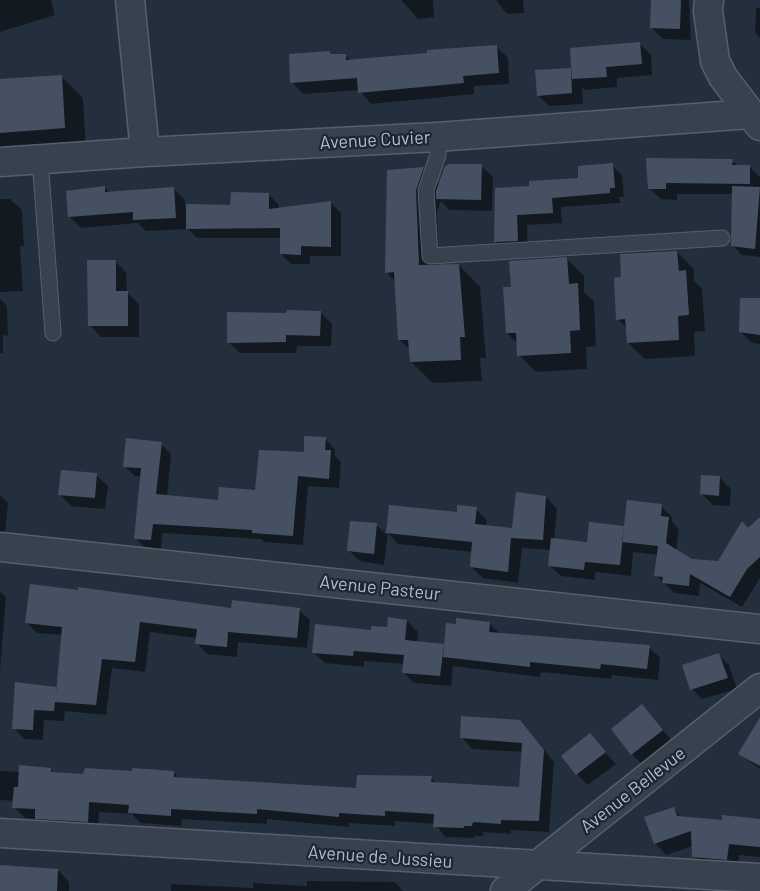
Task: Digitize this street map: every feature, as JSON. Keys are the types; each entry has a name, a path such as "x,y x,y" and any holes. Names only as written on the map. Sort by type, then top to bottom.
{"street":[{"path":"130,0 145,152"},
{"path":"710,0 708,10 715,62 755,120"},
{"name":"Avenue Cuvier","path":"0,162 145,152 755,120"},
{"name":"Avenue Pasteur","path":"0,547 760,629"},
{"name":"Avenue Bellevue","path":"505,891 760,688"},
{"name":"Avenue de Jussieu","path":"0,833 536,867 760,878"}],"lane":[{"path":"437,137 438,155 426,190 430,255 723,238"},
{"path":"40,159 53,333"}],"building":[{"path":"651,0 681,0 680,29 650,28"},
{"path":"640,42 642,64 606,67 607,77 572,79 570,48"},
{"path":"497,45 499,73 463,76 464,83 358,93 357,78 290,83 289,54 330,51 330,54 346,54 346,60 427,53 427,50"},
{"path":"571,68 572,93 537,96 535,70"},
{"path":"62,75 65,128 0,133 0,79"},
{"path":"646,158 733,159 732,165 750,165 750,184 666,183 666,189 648,189"},
{"path":"613,163 615,188 610,188 610,193 552,198 553,213 517,215 518,241 494,242 495,188 529,186 529,181 578,178 578,166"},
{"path":"482,164 481,200 436,199 436,191 445,166"},
{"path":"424,167 416,190 419,265 459,264 465,337 460,337 461,360 410,362 408,340 398,340 394,272 385,273 387,170"},
{"path":"105,186 105,192 174,187 176,218 133,220 133,212 68,217 66,191"},
{"path":"732,186 760,187 755,249 731,246"},
{"path":"231,192 269,193 269,209 331,201 331,247 301,246 301,255 280,254 280,228 186,229 186,204 230,205"},
{"path":"677,251 679,271 686,270 689,315 678,316 679,340 627,343 625,319 616,320 614,278 621,277 620,254"},
{"path":"567,257 569,284 578,283 580,330 570,331 571,353 517,356 516,333 506,333 503,287 511,287 509,261"},
{"path":"87,260 116,260 116,291 128,291 128,326 88,326"},
{"path":"740,298 760,298 760,335 739,332"},
{"path":"287,310 321,311 320,336 286,335 286,342 227,343 227,312 286,313"},
{"path":"304,436 326,437 325,450 331,450 329,479 298,476 293,536 252,533 252,530 153,524 151,540 134,539 141,468 123,467 126,438 162,442 156,494 218,500 219,487 255,490 259,450 304,452"},
{"path":"61,470 97,473 95,498 58,495"},
{"path":"701,475 720,476 719,496 700,494"},
{"path":"516,492 546,496 543,540 511,538 508,572 470,567 472,542 386,533 389,505 457,512 457,505 477,507 475,524 512,528"},
{"path":"627,500 662,504 661,516 669,517 666,543 692,559 718,561 742,521 748,528 760,517 760,557 747,569 730,597 690,574 689,586 662,583 663,577 654,576 658,546 622,542"},
{"path":"350,521 377,523 374,554 347,551"},
{"path":"589,522 624,526 620,565 585,562 584,570 548,566 551,538 587,542"},
{"path":"30,584 78,590 78,587 231,608 232,600 300,608 297,638 228,632 227,647 195,644 197,629 140,622 135,662 102,659 96,705 55,702 54,711 34,710 33,730 12,729 15,682 56,687 56,693 62,627 25,623"},
{"path":"388,617 407,620 405,640 444,644 440,676 402,673 404,655 354,651 353,656 312,653 315,624 371,630 371,626 387,627"},
{"path":"456,618 490,622 489,632 650,645 647,669 601,664 600,669 530,662 530,667 443,657 446,623 456,624"},
{"path":"719,653 728,678 690,690 682,665"},
{"path":"642,704 663,730 631,755 611,729"},
{"path":"461,716 520,720 544,750 539,821 501,820 501,824 473,822 472,826 464,826 464,828 433,827 434,814 385,811 385,816 339,813 339,817 257,809 257,814 171,809 171,816 128,813 129,805 89,802 88,822 35,819 35,809 12,808 14,787 18,787 19,765 51,768 51,772 83,774 85,768 132,771 132,768 174,771 174,777 356,788 357,775 432,776 431,782 519,787 522,743 460,738"},
{"path":"760,717 760,766 738,754"},
{"path":"590,733 606,752 576,775 561,756"},
{"path":"674,807 677,816 722,820 722,815 760,819 760,847 729,844 727,860 692,857 691,831 654,844 644,817"},
{"path":"0,865 58,869 57,891 0,891"}]}
